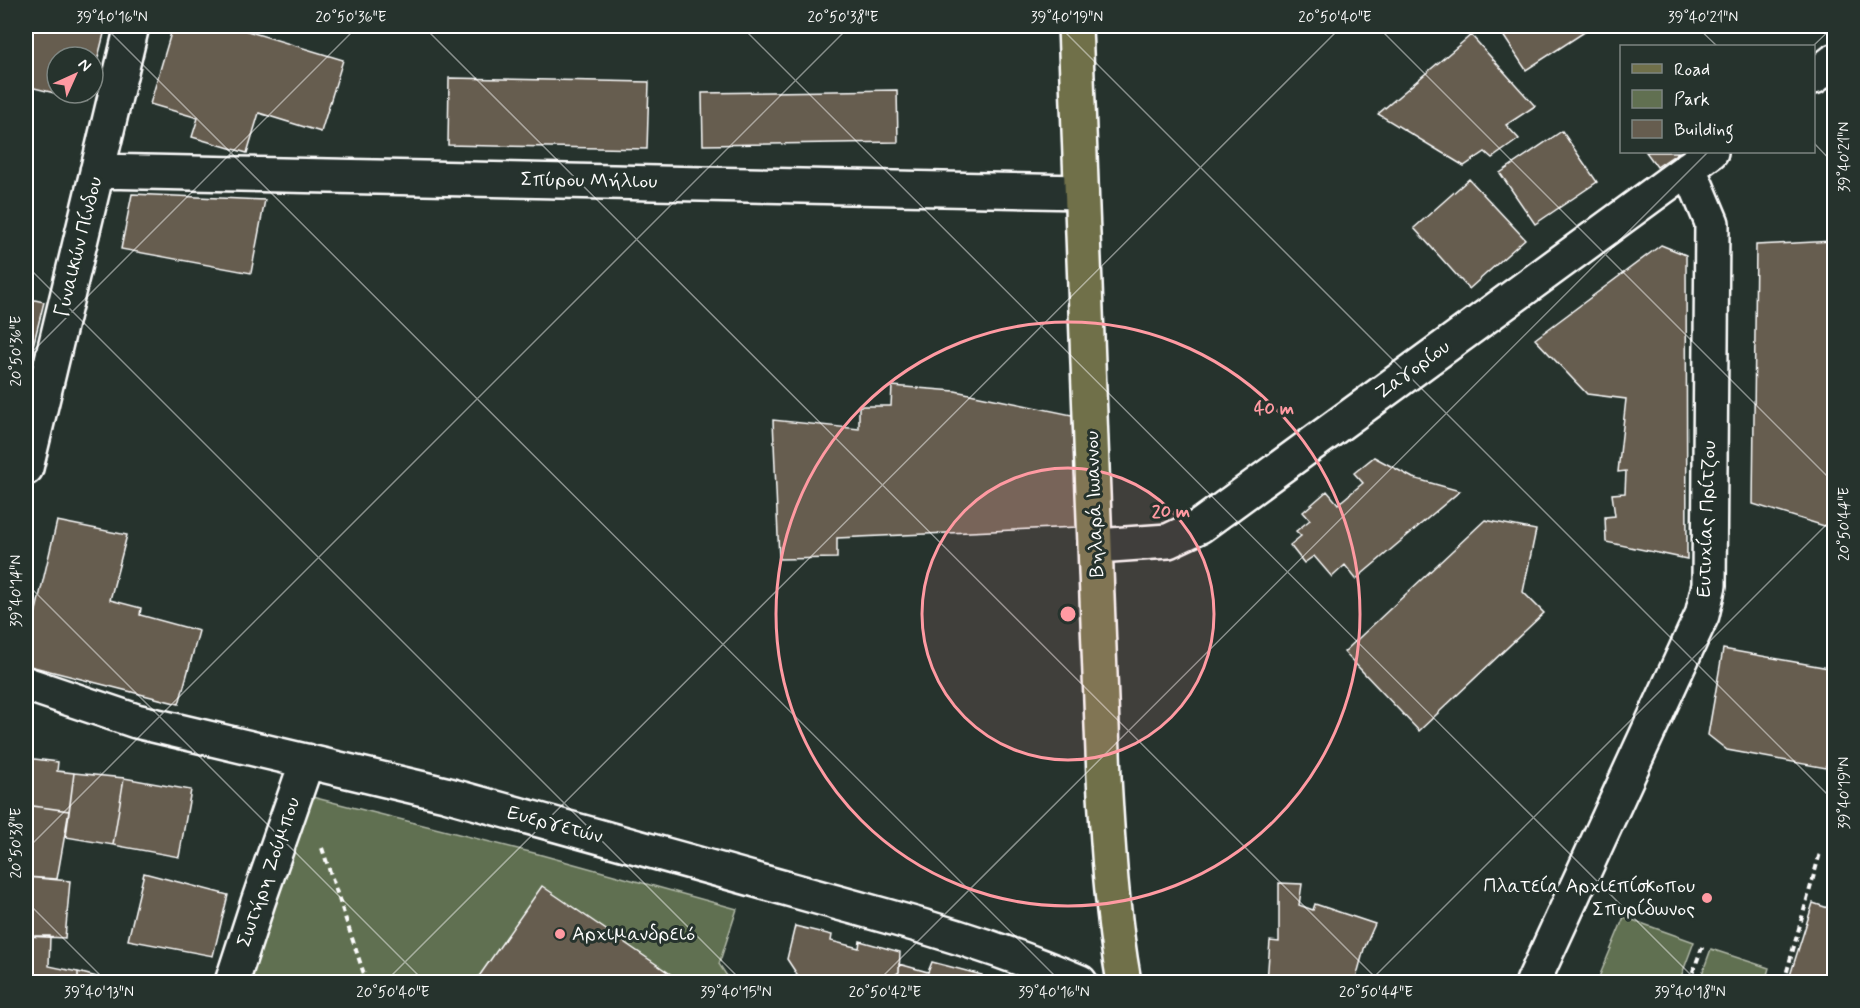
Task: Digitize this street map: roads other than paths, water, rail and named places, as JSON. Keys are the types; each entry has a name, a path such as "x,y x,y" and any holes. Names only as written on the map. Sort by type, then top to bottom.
{"main road":[{"name":"Βηλαρά Ιωαννου","path":"1075,26 1108,851 1124,982"}],"street":[{"name":"Γυναικών Πίνδου","path":"26,468 132,26"},
{"path":"1815,76 1834,61"},
{"name":"Ζαγορίου","path":"1097,546 1168,541 1200,526 1700,160"},
{"name":"Ευτυχίας Πρίτζου","path":"1533,982 1702,615 1708,585 1712,223 1700,160"},
{"name":"Σπύρου Μήλιου","path":"98,171 1081,192"},
{"name":"Ευεργετών","path":"26,684 136,721 445,794 956,936 1080,982"},
{"name":"Σωτήρη Ζούμπου","path":"232,982 307,760"}],"place":[{"name":"Πλατεία Αρχιεπίσκοπου Σπυρίδωνος","path":"1707,898"},
{"name":"Αρχιμανδρειό","path":"560,934"}]}
